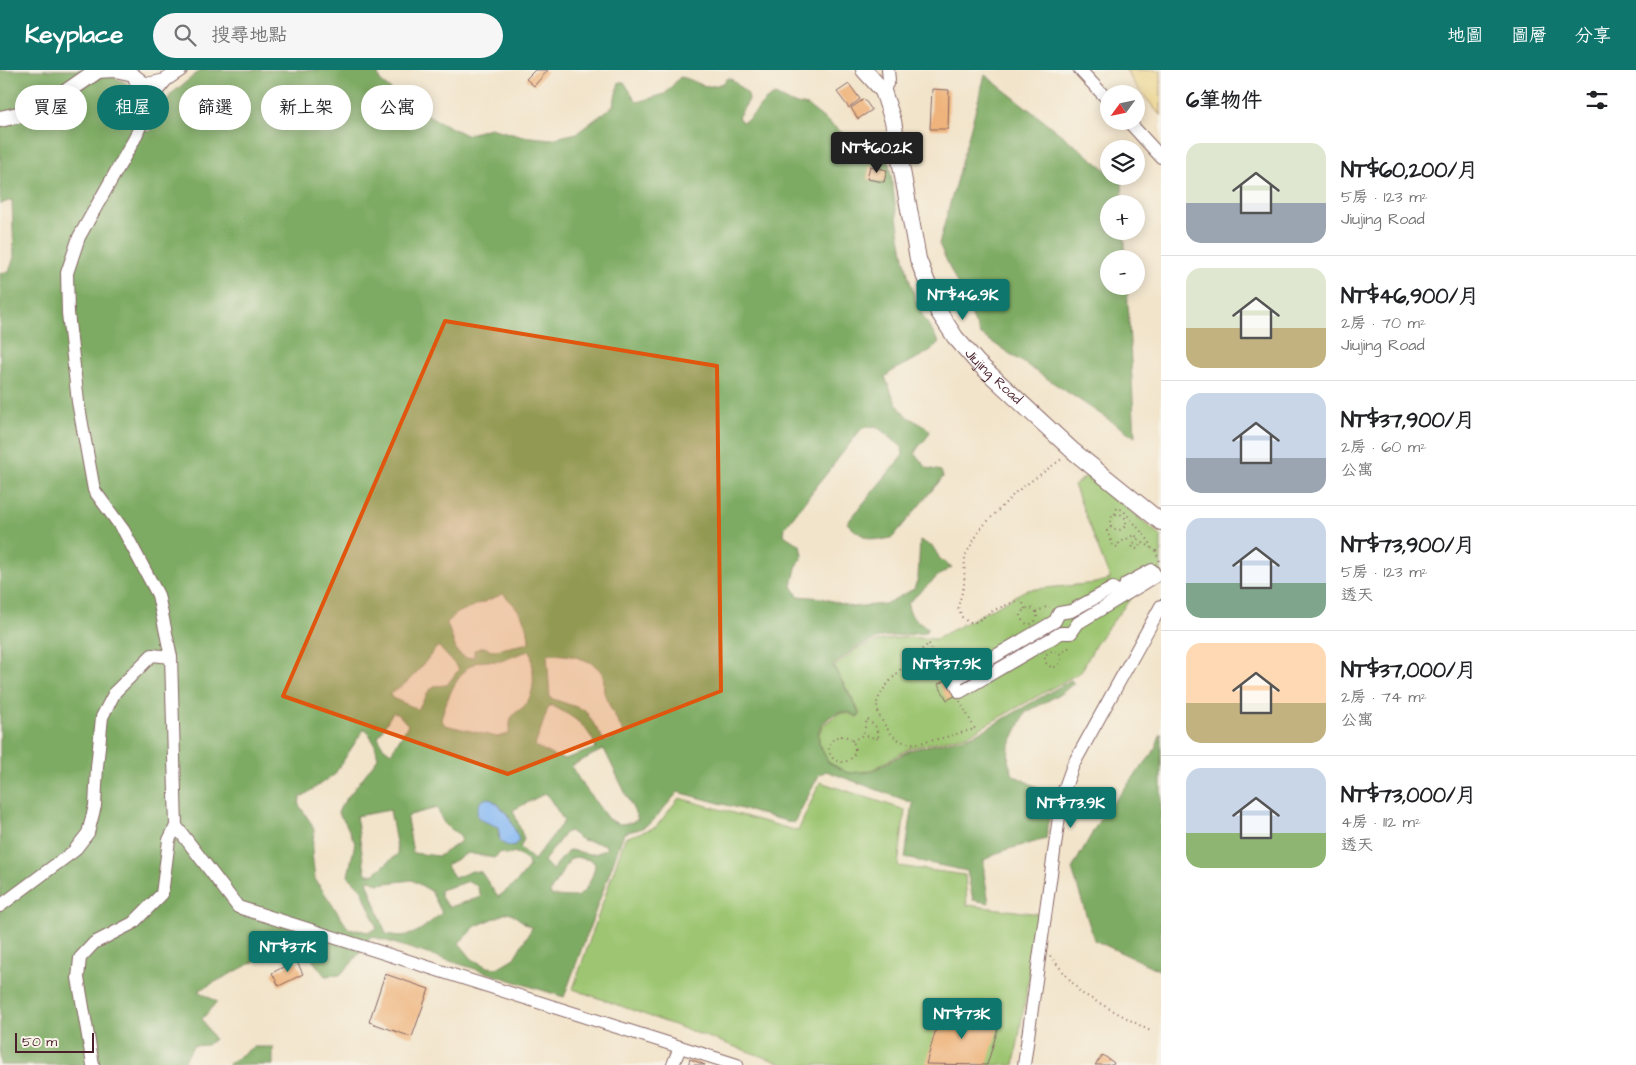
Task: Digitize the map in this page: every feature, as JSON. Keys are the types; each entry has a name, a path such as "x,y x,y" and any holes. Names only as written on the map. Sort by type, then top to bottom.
{"main road":[{"name":"Jiujing Road","path":"864,70 883,91 893,121 918,259 938,311 955,337 977,362 1073,451 1161,522"},
{"path":"0,119 27,114 97,71"}],"street":[{"path":"97,71 132,72 146,84 181,70"},
{"path":"883,91 890,80 888,70"},
{"path":"1080,70 1100,91"},
{"path":"132,72 137,85"},
{"path":"93,1065 78,978 80,958 94,944 133,923 162,894 169,840 176,826 171,658 158,595 124,531 94,490 78,402 68,313 68,273 79,237 138,130"},
{"path":"1136,130 1161,157"},
{"path":"1152,570 1156,576 1078,623 1071,633 1061,633 960,692 954,680 1055,621 1059,613 1071,611 1113,588 1116,592 1127,588 1126,584 1152,570"},
{"path":"1024,1065 1062,796 1073,765 1161,606"},
{"path":"0,906 74,851 88,833 96,806 97,767 102,717 114,692 152,655 171,658"},
{"path":"176,826 238,907 737,1065"},
{"path":"673,1065 680,1047"}],"path":[{"path":"1025,609 1030,608 1036,612 1037,617 1032,623 1024,622 1022,613 1025,609 1023,603 1019,600 994,610 976,622 968,622 962,617 958,607 964,585 965,556 981,528 1016,492 1073,451"},
{"path":"1111,527 1110,520 1117,508 1123,510 1150,542 1150,548"},
{"path":"1111,527 1119,531 1126,526 1126,518 1121,514 1115,514"},
{"path":"1111,527 1107,531 1113,546 1115,547 1134,535 1139,538 1132,545 1133,548 1137,549 1141,543 1144,543 1156,552 1161,568"},
{"path":"929,644 975,729 918,743 908,743 897,740 884,723 877,705 880,694 917,652 929,644"},
{"path":"1056,651 1060,654 1061,662 1057,666 1050,666 1046,663 1045,657 1048,652 1056,651"},
{"path":"852,741 863,735 879,739 876,727 867,719 863,735"},
{"path":"876,727 884,723"},
{"path":"837,737 845,737 852,741 855,752 851,759 847,761 836,760 830,754 831,742 837,737"},
{"path":"1041,945 1081,993 1152,1032"}],"highlighted area":[{"path":"445,321 717,366 721,691 508,774 283,696"}],"green space":[{"path":"0,70 106,70 109,76 128,85 97,85 97,130 144,130 150,132 151,130 169,130 169,98 179,88 179,130 251,130 251,85 182,85 201,70 377,70 380,81 385,85 361,85 361,130 433,130 433,118 466,135 490,128 520,136 551,139 577,133 613,106 619,82 624,82 637,102 665,94 680,77 710,86 724,83 726,79 730,78 748,94 749,100 738,117 743,122 752,116 765,101 775,95 791,103 808,106 850,139 871,139 879,135 884,138 900,238 909,278 920,309 939,342 920,357 885,377 894,399 905,414 930,431 915,454 927,468 941,471 943,477 893,537 880,540 868,538 857,532 847,523 903,455 902,447 876,426 862,428 785,527 784,535 801,546 803,555 796,568 792,586 798,596 822,598 852,607 885,604 914,589 918,578 920,540 933,547 940,559 952,567 938,576 908,603 911,615 928,628 925,633 882,637 855,648 833,666 860,714 857,716 848,712 839,712 830,717 822,724 818,733 819,744 828,762 848,773 870,772 910,750 968,737 986,729 1071,680 1074,683 1062,693 1025,713 1009,747 1008,761 1013,775 1049,793 1052,798 1046,839 1005,850 984,860 984,873 989,903 973,900 967,871 905,858 913,803 826,771 819,775 794,823 678,792 652,822 640,829 624,833 564,997 371,936 351,964 340,975 325,976 304,949 282,947 198,991 217,1002 202,1019 214,1039 207,1045 193,1046 184,1062 187,1065 0,1065 0,273 9,272 14,257 12,200 0,204","holes":["503,594 522,616 527,628 529,643 491,651 485,647 474,650 474,657 466,658 457,652 447,623 457,613","438,646 459,669 447,685 434,686 418,709 392,698 391,693 405,684","531,651 532,692 525,705 511,719 508,734 497,737 445,725 441,719 446,703 464,671 478,662 501,661","547,654 578,658 594,665 599,670 604,678 605,695 624,734 605,742 585,710 550,698","550,705 565,712 584,727 596,748 565,759 556,757 535,746","393,712 400,716 408,725 391,753 383,747 378,737","364,729 367,730 375,745 378,758 341,806 338,813 345,822 355,843 348,876 362,890 377,928 368,932 348,928 315,879 312,853 314,830 299,805 300,798 334,775","604,749 638,819 630,823 619,824 608,819 571,766","546,793 564,821 534,860 520,848 524,839 513,810","488,798 498,804 510,817 499,838 498,827","437,808 444,823 461,838 460,842 439,856 413,853 407,819 410,815","390,810 398,854 375,873 368,875 365,871 356,816","569,831 582,840 604,844 607,848 592,854 569,850 552,870 544,861 565,833","501,852 507,855 514,852 528,861 529,867 517,882 498,897 481,872 472,871 455,878 446,865 468,853 494,858","575,857 591,860 595,864 590,882 581,894 573,897 553,896 550,894 570,859","371,880 377,884 412,880 431,891 442,913 417,932 404,936 386,934 367,881","469,881 477,886 481,897 450,907 444,902 440,890","509,912 532,928 514,958 497,968 487,967 472,959 459,943 476,926"]},
{"path":"985,75 1100,165 1100,185 1122,185 1123,195 1100,195 1100,240 1125,240 1125,250 1100,250 1100,295 1127,295 1135,437 980,334 939,244"},
{"path":"1088,475 1161,536 1161,580 1131,598 1097,642 1081,672 968,735 910,748 870,771 848,773 828,762 819,743 819,733 823,725 839,713 848,713 857,717 861,714 834,667 856,649 882,640 907,637 936,639 1026,590 1096,583 1110,579 1074,485"},
{"path":"1161,733 1161,971 1094,940 1072,869 1100,819 1153,753"},
{"path":"820,782 905,810 898,866 965,875 967,905 1040,914 1014,1065 786,1065 573,989 625,838 656,827 679,798 798,831"},
{"path":"253,1047 273,1047 273,1065 227,1065"}],"sand":[{"path":"1126,70 1161,70 1161,116 1145,97 1145,85 1135,85"}],"water":[{"path":"488,798 500,806 511,821 519,840 513,847 502,843 498,827 479,819 477,812 481,801"}],"building":[{"path":"535,70 548,70 534,86 526,79"},
{"path":"849,84 860,99 849,108 837,92"},
{"path":"932,89 949,90 948,129 930,129"},
{"path":"864,99 872,110 858,119 851,108"},
{"path":"870,166 887,170 884,182 867,179"},
{"path":"947,680 955,696 947,700 938,684"},
{"path":"296,960 303,974 279,986 272,973"},
{"path":"385,974 429,989 412,1037 369,1022"},
{"path":"942,1008 999,1025 987,1065 926,1064"},
{"path":"1103,1055 1114,1063 1113,1065 1095,1065"},
{"path":"690,1059 705,1065 688,1065"}]}
